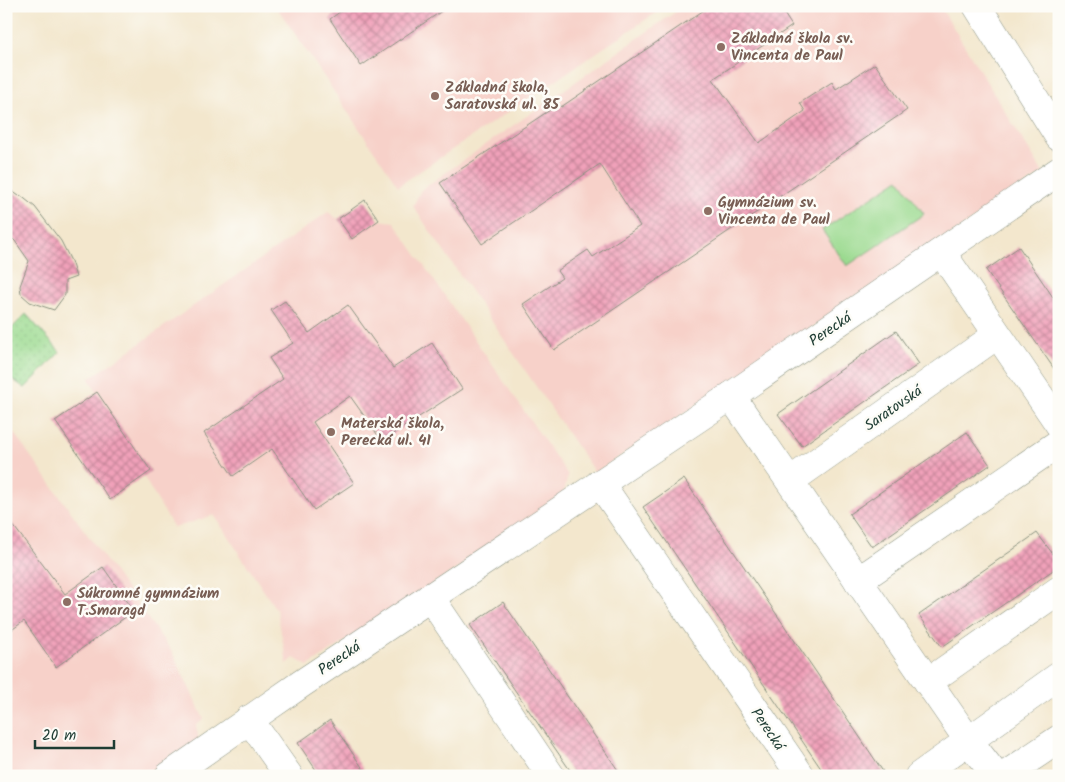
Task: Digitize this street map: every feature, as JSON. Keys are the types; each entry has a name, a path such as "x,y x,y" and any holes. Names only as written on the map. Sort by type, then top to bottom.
{"street":[{"path":"977,6 1059,137"},
{"name":"Perecká","path":"169,776 250,719 942,253 1059,171"},
{"path":"942,253 1059,424"},
{"name":"Saratovská","path":"790,481 997,335"},
{"path":"731,396 968,740 996,776"},
{"path":"858,581 1059,443"},
{"name":"Perecká","path":"600,483 801,776"},
{"path":"928,682 1059,590"},
{"path":"430,598 552,776"},
{"path":"919,776 1059,676"},
{"path":"250,719 289,776"},
{"path":"1004,776 1059,739"}],"shaded area":[{"name":"Základná škola, Saratovská ul. 85","path":"276,6 666,6 398,186"},
{"path":"684,6 940,6 1043,173 595,473 413,206 421,190"},
{"name":"Materská škola, Perecká ul. 41","path":"328,212 338,219 352,239 379,220 394,222 568,475 562,500 308,666 294,658 287,664 277,611 214,515 174,528 143,476 151,470 89,379"},
{"path":"6,422 172,652 204,719 196,725 199,741 150,776 6,776"}],"green space":[{"path":"899,179 924,214 847,266 822,230"},
{"path":"26,314 60,352 25,388 6,375 6,334"}],"building":[{"path":"348,6 449,6 361,66 330,19"},
{"path":"710,6 779,6 792,26 713,79 759,143 805,111 800,103 832,82 836,89 875,64 907,110 554,350 523,304 562,278 557,271 588,250 593,257 640,226 600,164 482,244 440,183 559,104 561,107"},
{"path":"6,187 35,207 61,241 71,261 76,277 65,281 65,295 54,310 30,302 21,294 20,286 29,261 6,232"},
{"path":"365,200 379,220 352,239 338,219"},
{"path":"1019,247 1059,306 1059,376 986,270"},
{"path":"285,301 309,333 348,305 393,368 432,343 462,389 382,441 350,396 313,422 354,483 314,510 272,449 233,476 204,433 283,379 269,358 293,343 271,310"},
{"path":"896,331 919,364 802,446 778,414"},
{"path":"97,392 151,471 110,500 55,421"},
{"path":"967,432 990,465 872,547 849,514"},
{"path":"684,479 886,776 826,776 643,507"},
{"name":"Súkromné gymnázium T.Smaragd","path":"6,516 65,594 103,567 134,611 56,667 24,621 6,634"},
{"path":"1037,533 1059,562 1059,566 942,647 919,615"},
{"path":"503,602 622,776 574,776 470,625"},
{"path":"330,720 368,776 320,776 298,743"}],"place":[{"name":"Základná škola sv. Vincenta de Paul","path":"721,47"},
{"name":"Základná škola, Saratovská ul. 85","path":"435,96"},
{"name":"Gymnázium sv. Vincenta de Paul","path":"708,211"},
{"name":"Materská škola, Perecká ul. 41","path":"331,432"},
{"name":"Súkromné gymnázium T.Smaragd","path":"67,602"}]}
